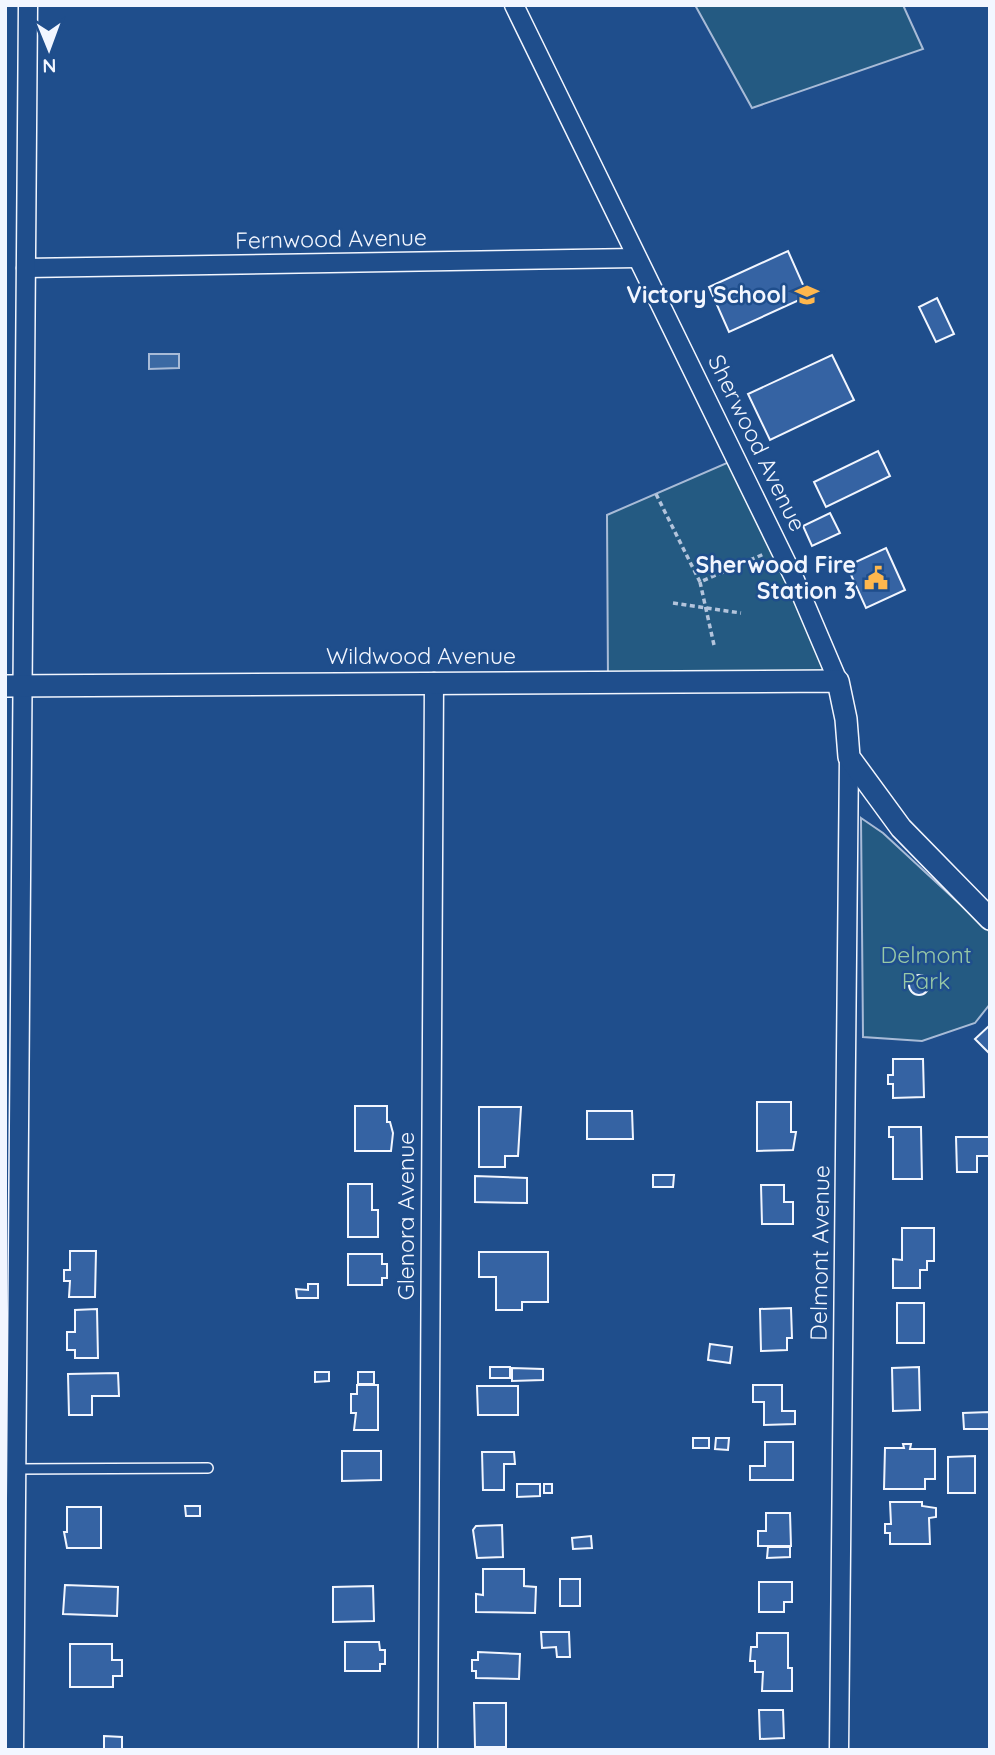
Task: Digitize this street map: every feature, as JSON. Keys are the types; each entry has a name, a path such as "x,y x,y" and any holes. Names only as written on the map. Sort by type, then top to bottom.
{"street":[{"path":"14,1750 16,1469 13,686 26,268 28,5"},
{"name":"Sherwood Avenue","path":"514,5 779,547 838,681 846,719 849,757"},
{"name":"Fernwood Avenue","path":"26,268 636,258"},
{"name":"Wildwood Avenue","path":"13,686 838,681"},
{"name":"Glenora Avenue","path":"428,1750 434,682"},
{"path":"849,757 901,828 990,919"},
{"name":"Delmont Avenue","path":"839,1750 849,757"}],"lane":[{"path":"16,1469 208,1468"}],"path":[{"path":"656,494 701,582 714,645"},
{"path":"701,582 779,547"},
{"path":"673,603 741,613"}],"green space":[{"path":"695,5 903,5 923,49 752,108"},
{"path":"736,459 838,681 608,681 607,515"},
{"name":"Delmont Park","path":"861,818 883,833 990,932 990,1004 975,1023 922,1041 863,1037"}],"shaded area":[{"path":"149,354 179,354 179,368 149,369"}],"building":[{"path":"788,251 808,296 729,332 709,287"},
{"path":"937,298 954,334 936,342 919,307"},
{"path":"832,355 854,400 770,440 748,394"},
{"path":"878,451 890,476 826,507 814,482"},
{"path":"830,513 840,533 812,546 803,526"},
{"path":"886,548 905,590 866,608 847,566"},
{"path":"919,975 926,978 929,985 926,992 919,995 912,992 909,985 912,978"},
{"path":"990,1025 990,1054 975,1039"},
{"path":"893,1059 923,1059 924,1097 893,1098 893,1084 888,1084 888,1075 893,1075"},
{"path":"757,1102 791,1102 791,1132 796,1132 793,1150 757,1151"},
{"path":"355,1106 387,1106 387,1122 390,1122 393,1133 391,1151 355,1151"},
{"path":"479,1107 521,1107 518,1156 505,1156 505,1167 479,1167"},
{"path":"587,1111 632,1111 633,1139 587,1139"},
{"path":"889,1127 921,1127 922,1179 893,1179 893,1137 889,1137"},
{"path":"956,1137 990,1137 990,1156 977,1156 977,1172 957,1172"},
{"path":"653,1175 674,1175 673,1187 653,1187"},
{"path":"475,1176 527,1178 527,1203 475,1202"},
{"path":"348,1184 372,1184 372,1210 378,1210 378,1237 348,1237"},
{"path":"761,1185 784,1185 784,1202 793,1202 793,1224 762,1224"},
{"path":"902,1228 934,1228 934,1261 927,1261 927,1270 920,1270 920,1288 893,1288 893,1259 902,1260"},
{"path":"70,1251 96,1251 95,1297 69,1297 70,1281 64,1281 64,1270 70,1270"},
{"path":"479,1252 548,1252 548,1302 522,1302 522,1310 496,1310 496,1277 479,1277"},
{"path":"348,1254 382,1254 382,1264 387,1264 387,1278 382,1278 382,1285 348,1285"},
{"path":"308,1284 318,1284 318,1298 297,1298 296,1289 308,1290"},
{"path":"897,1303 924,1303 924,1343 897,1343"},
{"path":"791,1308 792,1338 787,1338 787,1350 761,1351 760,1309"},
{"path":"97,1309 98,1358 75,1358 75,1350 67,1350 67,1332 75,1332 75,1310"},
{"path":"710,1344 732,1347 730,1363 708,1360"},
{"path":"490,1367 510,1367 510,1378 490,1378"},
{"path":"919,1367 920,1410 893,1411 892,1368"},
{"path":"512,1368 543,1369 543,1380 512,1381"},
{"path":"315,1372 329,1372 329,1381 315,1382"},
{"path":"358,1372 374,1372 374,1384 358,1384"},
{"path":"118,1373 119,1396 92,1396 92,1415 69,1415 68,1374"},
{"path":"357,1385 378,1385 378,1430 354,1430 356,1413 351,1413 351,1394 357,1394"},
{"path":"753,1385 782,1385 782,1411 795,1411 795,1424 764,1425 764,1402 753,1402"},
{"path":"477,1386 518,1386 518,1415 478,1415"},
{"path":"989,1412 990,1429 964,1429 963,1413"},
{"path":"693,1438 709,1438 709,1448 693,1448"},
{"path":"716,1438 729,1438 728,1450 715,1449"},
{"path":"765,1442 793,1442 793,1480 750,1480 750,1466 765,1466"},
{"path":"903,1444 911,1444 910,1449 935,1449 935,1479 925,1479 925,1489 884,1489 885,1448 904,1448"},
{"path":"342,1451 381,1451 381,1480 342,1481"},
{"path":"482,1452 514,1452 515,1464 504,1464 504,1490 483,1490"},
{"path":"975,1456 975,1493 948,1493 948,1457"},
{"path":"517,1484 540,1484 540,1496 517,1497"},
{"path":"544,1484 552,1484 552,1493 544,1493"},
{"path":"890,1502 922,1502 922,1506 936,1508 936,1517 929,1518 930,1544 890,1544 890,1533 885,1533 885,1524 891,1524"},
{"path":"185,1506 200,1506 200,1516 186,1516"},
{"path":"67,1507 101,1507 101,1548 67,1548 64,1532 67,1532"},
{"path":"766,1513 790,1513 791,1546 758,1546 758,1531 766,1531"},
{"path":"502,1525 503,1557 477,1558 473,1530 476,1526"},
{"path":"591,1536 592,1548 573,1549 572,1538"},
{"path":"768,1547 790,1547 790,1557 767,1558"},
{"path":"483,1569 524,1569 524,1586 536,1587 535,1613 476,1612 476,1594 483,1595"},
{"path":"560,1579 580,1579 580,1606 560,1606"},
{"path":"759,1582 792,1582 792,1602 784,1602 784,1612 759,1612"},
{"path":"65,1585 118,1587 117,1616 63,1614"},
{"path":"373,1586 374,1621 333,1622 333,1587"},
{"path":"541,1632 569,1632 570,1657 557,1657 556,1647 542,1648"},
{"path":"757,1633 788,1633 788,1668 792,1668 792,1691 762,1691 763,1672 755,1672 755,1661 750,1661 751,1647 757,1647"},
{"path":"345,1642 379,1642 380,1650 385,1650 385,1664 380,1664 380,1671 345,1671"},
{"path":"70,1644 112,1644 112,1660 122,1660 122,1676 113,1676 113,1687 70,1687"},
{"path":"478,1652 520,1654 519,1679 476,1678 476,1671 472,1671 472,1660 478,1660"},
{"path":"474,1703 506,1703 506,1747 475,1747"},
{"path":"759,1710 783,1710 784,1738 760,1739"},
{"path":"104,1736 122,1737 122,1750 104,1750"}],"place":[{"name":"Victory School","path":"807,295"},
{"name":"Sherwood Fire Station 3","path":"876,578"}]}
